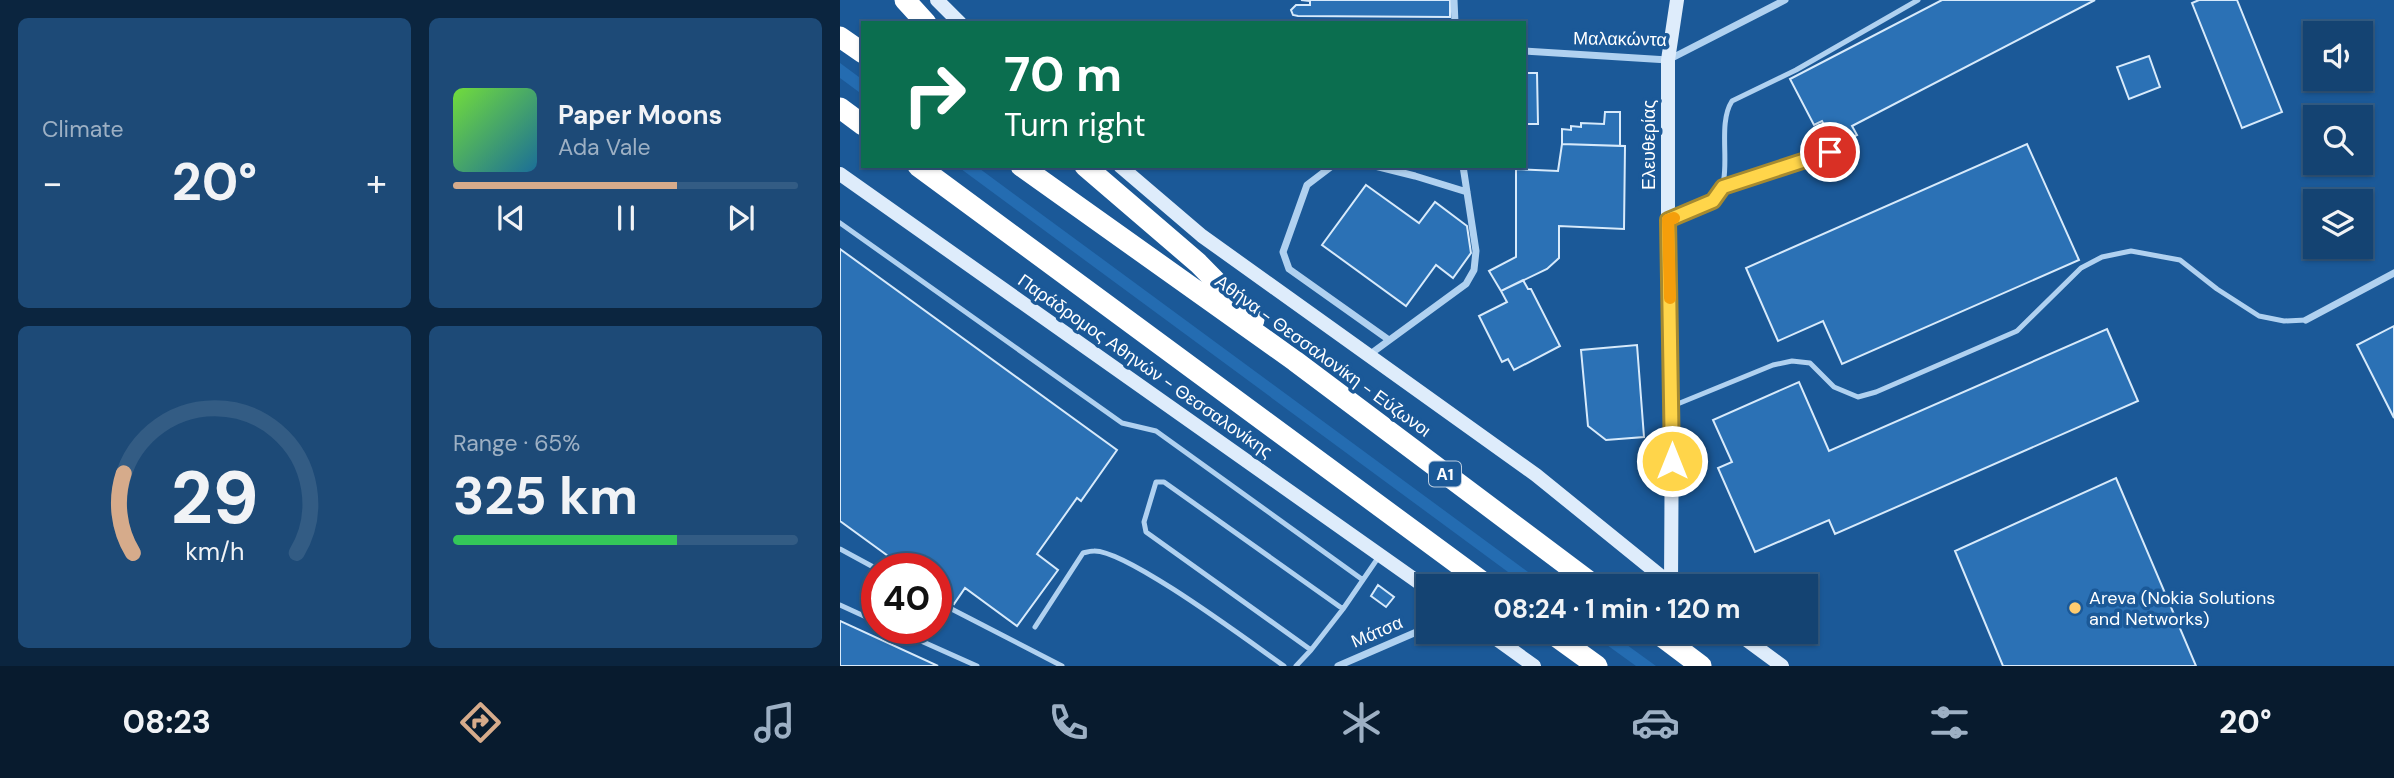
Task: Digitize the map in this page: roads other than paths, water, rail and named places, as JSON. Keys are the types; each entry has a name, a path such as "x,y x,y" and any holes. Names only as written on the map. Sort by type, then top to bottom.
{"highway":[{"path":"905,0 924,21"},
{"path":"840,37 861,53"},
{"path":"840,108 861,124"},
{"path":"921,168 1472,574"},
{"name":"Αθήνα - Θεσσαλονίκη - Εύζωνοι","path":"1024,168 1295,361 1579,574"},
{"path":"1087,168 1198,263 1295,361"},
{"path":"1567,644 1597,666"},
{"path":"1672,644 1701,666"}],"main road":[{"path":"937,0 958,21"},
{"name":"Ελευθερίας","path":"1672,574 1668,60 1677,0"},
{"path":"1122,168 1202,236 1536,475 1657,574"},
{"name":"Παράδρομος Αθηνών - Θεσσαλονίκης","path":"840,174 1416,580"},
{"path":"1504,644 1534,666"},
{"path":"1752,644 1782,666"}],"street":[{"path":"1454,0 1455,21"},
{"name":"Μαλακώντα","path":"1526,51 1668,60 1785,0"},
{"path":"1329,168 1307,184 1283,252 1289,269 1389,340"},
{"path":"1383,168 1467,192"},
{"path":"1368,355 1466,284 1474,270 1476,251 1463,168"},
{"path":"2306,320 2394,273"},
{"name":"Μάτσα","path":"1338,666 1416,633"}],"lane":[{"path":"1668,220 1713,201 1723,187 1724,120 1725,111 1732,102 1796,70 1918,0"},
{"path":"1723,187 1830,152"},
{"path":"840,223 1122,423 1156,431 1363,580"},
{"path":"1672,407 1773,365 1792,360 1810,363 1834,387 1858,397 1876,392 2017,331 2081,268 2102,257 2132,251 2180,260 2259,317 2284,321 2306,320"},
{"path":"1311,650 1146,532 1144,522 1156,482 1164,482 1343,609"},
{"path":"840,549 861,560"},
{"path":"1035,627 1083,553 1095,551 1108,554 1153,576 1284,666"},
{"path":"1296,666 1343,609 1380,555"},
{"path":"840,605 861,615"},
{"path":"952,609 1062,666"},
{"path":"928,644 977,666"}],"place":[{"name":"Areva (Nokia Solutions and Networks)","path":"2075,608"}]}
